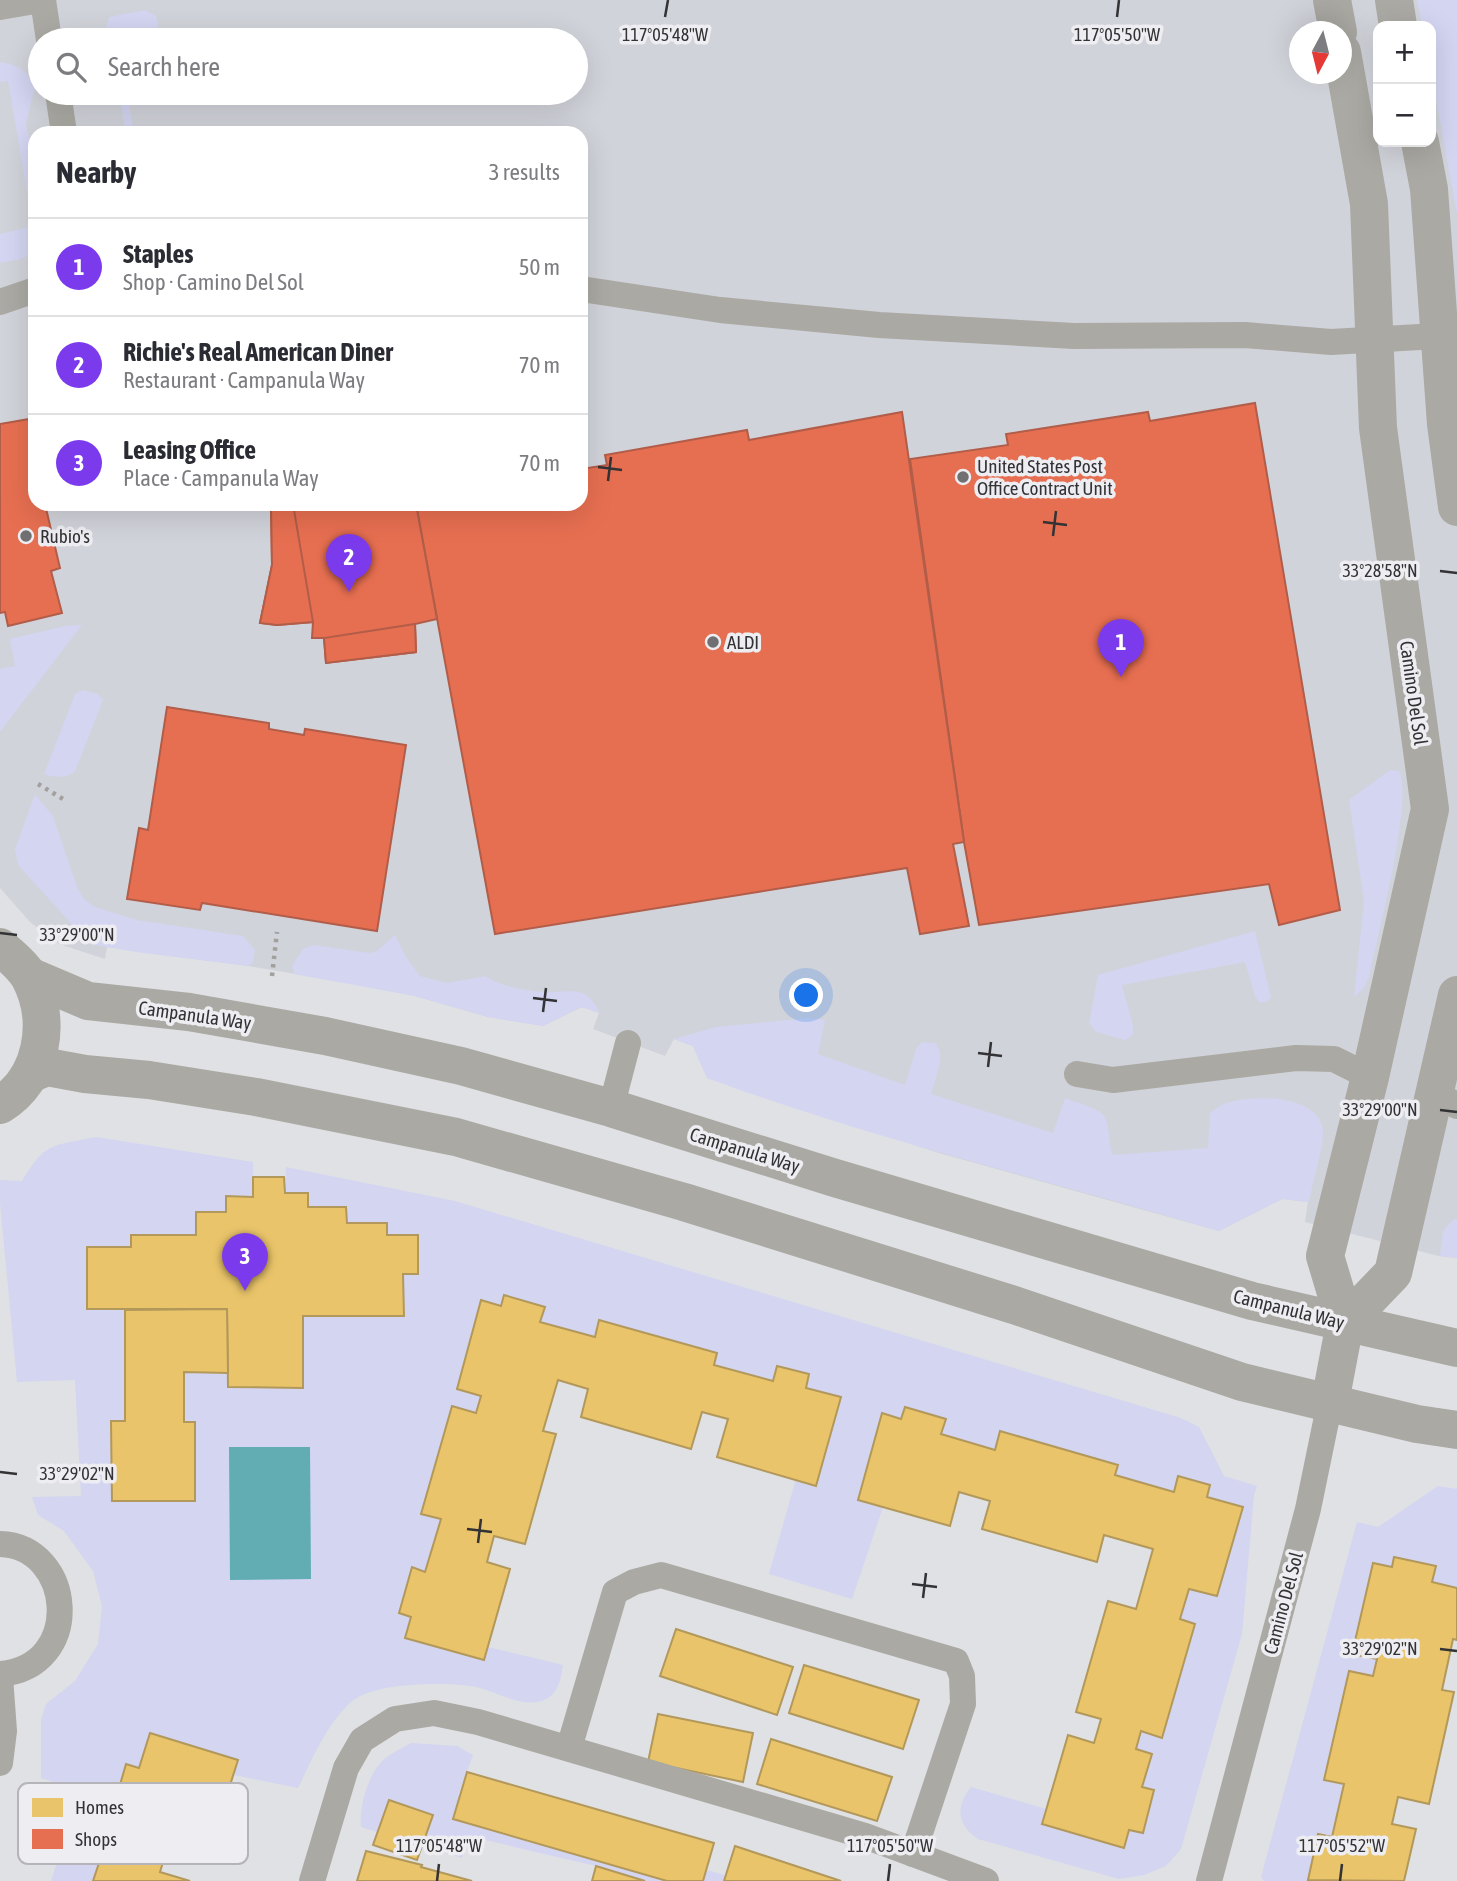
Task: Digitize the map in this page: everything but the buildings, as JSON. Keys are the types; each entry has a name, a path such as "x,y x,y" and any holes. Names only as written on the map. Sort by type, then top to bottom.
{"street":[{"path":"1332,0 1336,21"},
{"path":"1394,0 1397,21"},
{"name":"Camino Del Sol","path":"1330,1402 1345,1323 1325,1256 1370,1077 1430,809 1378,428 1369,204 1348,84"},
{"path":"1421,147 1448,336 1457,507"},
{"path":"0,947 29,976 41,1007 42,1036 40,1051 30,1074 9,1100 0,1105"},
{"name":"Campanula Way","path":"29,976 88,1001 189,1012 325,1036 461,1066 611,1108 1252,1301 1457,1348"},
{"path":"1345,1323 1394,1273 1446,1099 1457,995"},
{"path":"30,1074 47,1068 149,1080 256,1097 456,1137 697,1206 1014,1306 1242,1382 1417,1424 1457,1430"}],"lane":[{"path":"0,7 42,0 47,28"},
{"path":"60,105 63,126"},
{"path":"588,290 720,310 879,325 1074,336 1245,335 1331,342 1448,336"},
{"path":"0,302 28,292"},
{"path":"611,1108 628,1043"},
{"path":"1077,1074 1113,1080 1296,1058 1335,1059 1370,1077"},
{"name":"Camino Del Sol","path":"1209,1881 1308,1509 1330,1402"},
{"path":"0,1544 8,1544 29,1552 52,1575 61,1609 54,1639 42,1657 15,1673 0,1675 4,1731 0,1763"},
{"path":"569,1748 615,1592 634,1582 661,1576 957,1661 962,1676 963,1704 913,1854"},
{"path":"312,1881 346,1768 362,1740 395,1719 434,1713 478,1722 865,1836 973,1879"}],"path":[{"path":"38,784 62,799"},
{"path":"272,977 277,932"}],"shaded area":[{"path":"0,0 1457,0 1457,1258 1439,1256 1305,1222 1308,1202 1282,1199 1219,1231 939,1153 707,1078 693,1046 674,1039 665,1056 593,1029 599,1013 582,1007 543,1026 488,1017 415,996 361,985 107,947 105,959 59,944 30,922 0,888"},
{"path":"1417,0 1457,0 1457,214 1436,99 1436,21 1421,21"},
{"path":"145,10 156,16 158,25 157,28 107,28 109,17"},
{"path":"0,62 22,69 28,76 28,105 31,105 26,123 28,197 8,81 0,82"},
{"path":"121,105 129,105 133,126 125,126"},
{"path":"28,227 28,256 0,263 0,234"},
{"path":"82,625 0,732 0,669 15,666 10,639 65,626"},
{"path":"83,690 98,694 103,700 75,772 60,777 44,774 75,694"},
{"path":"1390,770 1399,771 1402,786 1398,838 1369,977 1364,988 1354,997 1364,901 1349,800"},
{"path":"35,794 53,816 77,887 84,899 95,907 137,920 243,936 255,950 253,963 248,966 90,944 18,865 15,849"},
{"path":"1255,931 1271,997 1267,1002 1259,1002 1255,996 1245,962 1122,985 1133,1026 1133,1035 1125,1040 1096,1032 1089,1023 1098,975"},
{"path":"395,935 420,976 447,983 485,976 520,989 582,993 589,997 600,1013 581,1007 543,1026 488,1017 415,996 294,974 292,966 303,949 314,945 369,953 377,951"},
{"path":"807,1018 825,1020 818,1054 905,1085 916,1049 922,1042 935,1043 940,1061 931,1094 1053,1133 1065,1098 1091,1107 1104,1115 1112,1155 1208,1148 1210,1113 1222,1105 1266,1098 1297,1103 1319,1119 1323,1132 1309,1202 1282,1199 1219,1231 833,1121 707,1078 693,1046 674,1039 716,1027"},
{"path":"96,1137 253,1162 253,1197 226,1196 226,1212 197,1212 196,1235 131,1235 131,1247 87,1247 87,1309 227,1309 228,1387 303,1388 303,1316 403,1316 403,1274 417,1274 387,1235 386,1223 347,1223 346,1207 308,1207 308,1193 285,1193 286,1167 455,1201 1181,1418 1199,1427 1224,1476 1257,1486 1242,1634 1181,1849 1166,1866 1144,1875 1119,1879 978,1839 962,1822 962,1802 971,1787 1046,1809 1124,1847 1129,1830 1143,1833 1154,1791 1142,1787 1136,1749 1141,1731 1163,1737 1195,1624 1180,1619 1189,1589 1217,1596 1242,1507 1207,1497 1209,1485 1179,1476 1174,1492 1115,1475 1118,1465 1001,1431 995,1450 941,1434 945,1419 905,1408 901,1419 883,1414 883,1507 852,1599 769,1574 796,1479 816,1485 841,1397 806,1388 808,1374 778,1366 773,1381 714,1365 717,1353 600,1320 595,1337 540,1322 544,1307 504,1295 501,1306 481,1301 457,1389 481,1396 476,1413 452,1407 421,1514 441,1519 425,1572 413,1567 411,1617 405,1638 484,1660 488,1647 563,1665 555,1692 539,1702 530,1702 471,1686 409,1685 375,1690 351,1702 334,1721 298,1788 234,1775 238,1760 150,1733 139,1768 126,1764 120,1783 56,1783 41,1778 41,1720 46,1704 75,1681 98,1644 102,1606 93,1571 64,1531 38,1515 32,1497 81,1496 75,1380 17,1382 0,1180 22,1181 45,1152 70,1142"},
{"path":"1457,1219 1457,1258 1440,1256 1443,1231"},
{"path":"229,1447 310,1447 311,1579 230,1580"},
{"path":"1438,1486 1457,1489 1457,1588 1432,1582 1435,1566 1395,1557 1392,1567 1372,1563 1353,1653 1377,1659 1373,1676 1349,1671 1324,1780 1344,1784 1332,1837 1318,1834 1308,1879 1313,1881 1264,1881 1261,1877 1357,1522 1378,1527"},
{"path":"411,1743 457,1746 473,1755 458,1795 744,1881 645,1881 596,1866 468,1836 462,1858 361,1827 364,1799 375,1770 387,1757"},
{"path":"56,1864 108,1864 93,1881 51,1881"}],"place":[{"name":"United States Post Office Contract Unit","path":"963,477"},
{"name":"Rubio's","path":"26,536"},
{"name":"Richie's Real American Diner","path":"349,592"},
{"name":"ALDI","path":"713,642"},
{"name":"Staples","path":"1121,677"},
{"name":"Leasing Office","path":"245,1291"}]}
